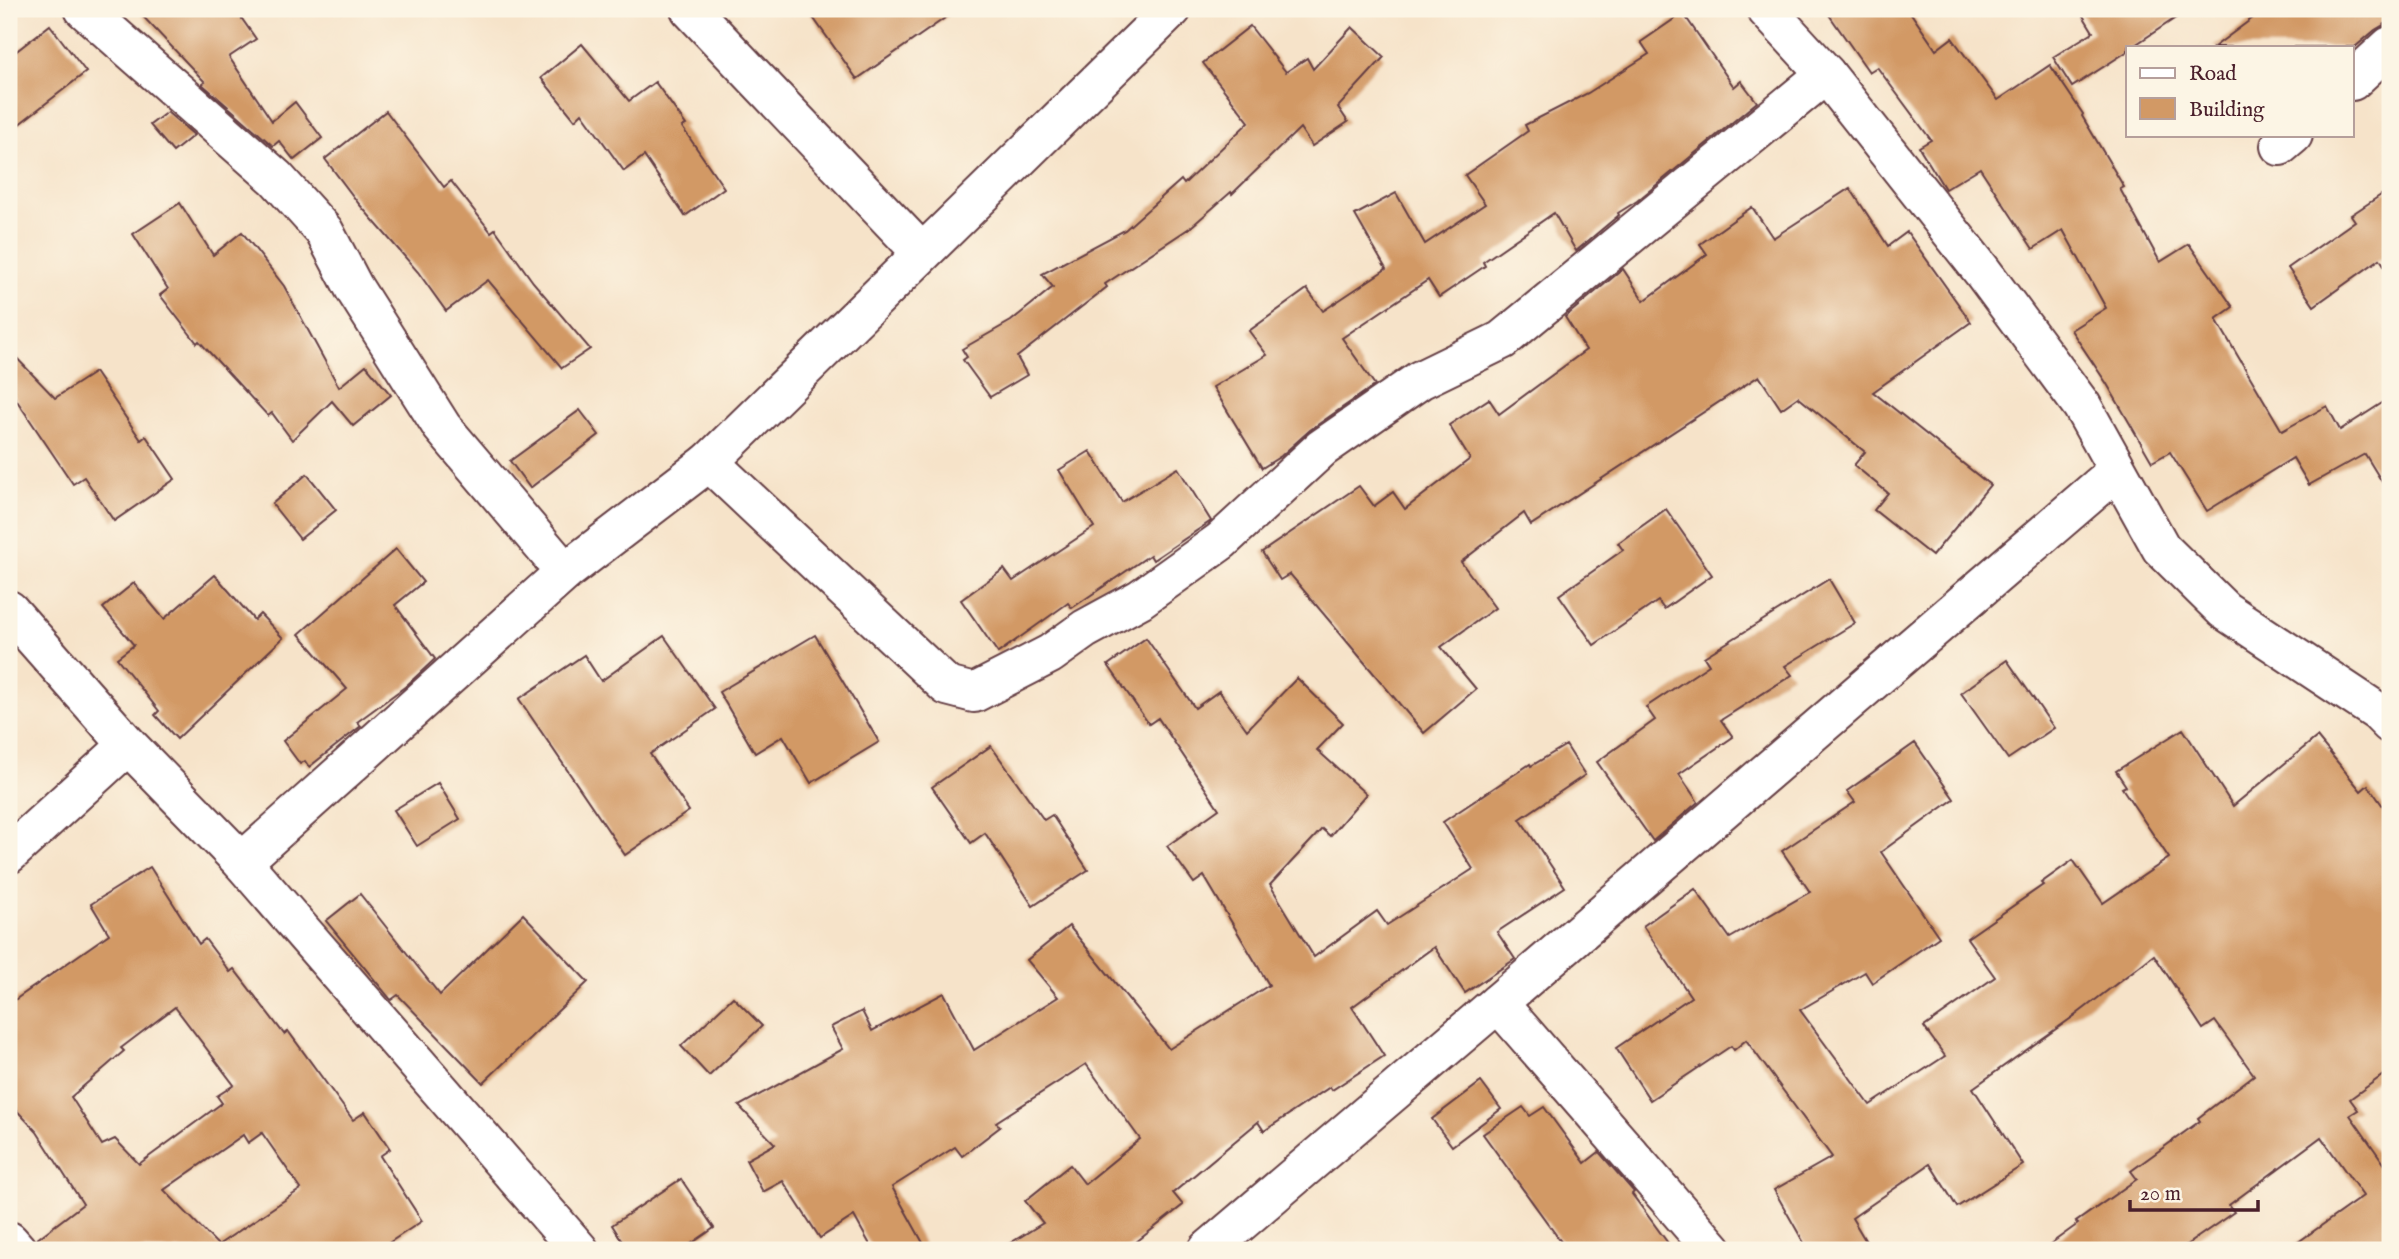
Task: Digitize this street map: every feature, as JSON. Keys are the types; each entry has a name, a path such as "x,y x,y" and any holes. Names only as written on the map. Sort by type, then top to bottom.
{"street":[{"path":"84,9 276,178 324,231 354,288 442,427 565,572"},
{"path":"690,9 921,252"},
{"path":"242,862 565,572 709,462 1172,9"},
{"path":"1766,9 1826,74 1982,271 2067,385 2082,406 2161,548 2224,610 2378,712 2390,724"},
{"path":"2354,78 2390,46"},
{"path":"709,462 947,687 974,693 1050,654 1086,629 1140,599 1221,541 1322,448 1420,380 1502,340 1826,74"},
{"path":"1208,1250 2117,471"},
{"path":"9,610 128,745 242,862 579,1250"},
{"path":"9,854 128,745"},
{"path":"1498,1003 1713,1250"},
{"path":"9,1241 17,1250"}],"building":[{"path":"136,9 235,9 256,39 229,57 272,121 295,102 322,138 294,160 279,141 273,146 202,84 205,82"},
{"path":"807,9 958,9 857,79"},
{"path":"1825,9 1908,9 1936,50 1952,38 1998,100 2050,65 2083,114 2124,187 2120,189 2160,262 2189,244 2233,307 2216,319 2282,431 2327,406 2340,430 2390,398 2390,495 2365,454 2309,485 2293,458 2207,511 2170,452 2152,462 2107,384 2071,330 2106,308 2063,230 2033,249 1980,168 1945,189 1919,147 1931,140 1877,67 1869,72"},
{"path":"2079,9 2189,9 2134,46 2126,46 2126,52 2072,87 2053,57 2093,32"},
{"path":"2265,9 2390,9 2390,21 2355,47 2215,46"},
{"path":"1683,13 1734,87 1741,81 1757,102 1637,201 1618,213 1619,215 1576,251 1554,213 1483,262 1485,266 1439,297 1428,280 1342,338 1375,385 1310,430 1281,456 1262,468 1213,387 1267,355 1249,331 1307,289 1323,311 1386,269 1355,215 1396,193 1425,244 1485,204 1465,175 1528,131 1525,125 1588,93 1649,54 1641,42"},
{"path":"50,25 86,72 9,132 9,57"},
{"path":"1250,26 1286,72 1307,58 1313,69 1352,27 1384,57 1338,107 1348,122 1312,146 1300,128 1232,194 1231,192 1191,227 1105,284 1107,287 1017,357 1027,375 990,397 963,360 967,357 962,349 1011,321 1053,287 1042,274 1125,230 1181,180 1184,184 1249,122 1203,63"},
{"path":"582,44 629,101 655,82 686,125 682,127 724,188 685,216 644,156 624,171 582,113 575,120 541,78"},
{"path":"386,111 444,187 451,181 491,232 495,229 533,282 590,349 562,368 488,280 446,311 418,272 359,204 325,159"},
{"path":"167,112 194,135 173,152 150,125"},
{"path":"1850,188 1888,246 1907,232 1971,322 1873,392 1990,485 1932,556 1874,510 1888,493 1854,465 1865,452 1798,397 1781,409 1759,376 1531,525 1524,513 1461,562 1495,608 1441,647 1476,689 1424,733 1290,574 1280,580 1262,552 1359,486 1374,506 1393,492 1405,509 1470,459 1449,425 1489,399 1499,414 1586,350 1565,317 1623,269 1644,301 1707,254 1700,244 1752,207 1773,238"},
{"path":"2390,189 2390,274 2380,259 2314,306 2288,268 2355,221 2351,215"},
{"path":"180,203 213,255 242,232 284,286 339,387 366,365 391,395 353,426 332,401 292,440 272,413 268,416 199,341 197,343 160,295 168,289 133,234"},
{"path":"9,350 55,398 95,372 141,440 146,436 175,479 114,521 84,477 73,484 9,389"},
{"path":"580,410 599,435 530,488 510,461"},
{"path":"1090,451 1122,502 1178,468 1211,521 1153,560 1150,555 1072,608 1068,603 998,653 961,600 1004,569 1013,581 1094,527 1059,470"},
{"path":"307,474 336,510 300,539 272,504"},
{"path":"1666,509 1712,575 1664,609 1658,601 1594,645 1559,595 1623,550 1618,543"},
{"path":"396,549 423,582 395,605 435,659 406,686 357,722 361,726 309,767 305,761 300,764 283,741 347,689 299,634"},
{"path":"215,575 254,620 260,614 283,638 177,739 155,715 159,711 117,658 134,645 103,608 134,583 164,619"},
{"path":"1829,579 1855,623 1785,666 1792,675 1721,720 1733,737 1679,774 1698,802 1653,841 1597,762 1655,720 1646,707 1709,665 1704,657"},
{"path":"815,635 879,742 811,783 783,736 755,753 719,692"},
{"path":"664,636 715,709 650,754 689,811 625,855 519,699 584,655 601,681"},
{"path":"1146,638 1195,708 1219,691 1247,730 1297,678 1343,723 1317,750 1366,794 1330,836 1322,829 1270,885 1314,957 1377,911 1387,925 1473,869 1443,822 1530,764 1531,766 1566,745 1585,775 1520,819 1565,887 1497,932 1515,959 1465,993 1434,947 1352,1007 1384,1056 1332,1090 1330,1087 1264,1131 1258,1122 1173,1193 1183,1205 1126,1250 999,1250 1043,1223 1025,1201 1070,1165 1085,1184 1140,1139 1086,1064 996,1122 1000,1127 962,1156 955,1147 892,1187 927,1250 873,1250 854,1216 820,1238 783,1181 763,1192 746,1160 775,1144 739,1106 843,1049 831,1027 862,1011 872,1031 944,993 974,1050 1058,997 1027,960 1069,926 1169,1049 1269,985 1204,876 1194,883 1167,846 1219,809 1158,718 1149,724 1108,665"},
{"path":"2007,660 2054,728 2008,759 1961,693"},
{"path":"2183,729 2233,806 2317,737 2361,791 2368,785 2390,816 2390,1070 2350,1099 2358,1110 2350,1115 2390,1172 2390,1250 2287,1250 2363,1196 2321,1137 2229,1205 2234,1212 2179,1250 2042,1250 2137,1179 2131,1171 2200,1121 2198,1118 2254,1075 2215,1021 2203,1029 2154,955 1973,1088 2023,1165 1957,1207 1930,1164 1852,1218 1871,1250 1808,1250 1774,1190 1832,1157 1746,1040 1734,1050 1731,1046 1650,1100 1616,1048 1691,997 1643,926 1695,889 1730,938 1810,892 1782,851 1855,802 1847,791 1915,743 1954,799 1881,852 1939,937 1872,983 1865,972 1800,1010 1870,1105 1945,1056 1924,1027 1995,977 1967,938 2043,885 2041,883 2073,860 2103,903 2169,858 2122,788 2126,786 2116,771"},
{"path":"991,746 1044,820 1052,815 1088,870 1033,906 985,833 971,843 932,787"},
{"path":"438,783 460,819 417,846 394,810"},
{"path":"150,867 199,944 205,939 230,972 234,969 284,1034 288,1031 353,1120 365,1112 390,1149 380,1156 422,1221 378,1250 38,1250 36,1240 83,1204 37,1132 9,1102 9,1004 109,934 91,904","holes":["175,1007 234,1085 217,1096 222,1103 139,1164 115,1139 102,1145 71,1097 124,1051 121,1048","262,1133 301,1189 218,1245 164,1190 243,1135 248,1143"]},
{"path":"360,894 440,995 523,914 588,982 483,1083 398,995 391,1000 326,921"},
{"path":"733,997 762,1026 709,1076 681,1046"},
{"path":"1481,1082 1501,1109 1452,1146 1432,1119"},
{"path":"1523,1107 1530,1116 1544,1107 1585,1163 1599,1152 1634,1192 1632,1194 1673,1250 1567,1250 1483,1134"},
{"path":"681,1179 714,1228 682,1250 628,1250 612,1225"}]}
